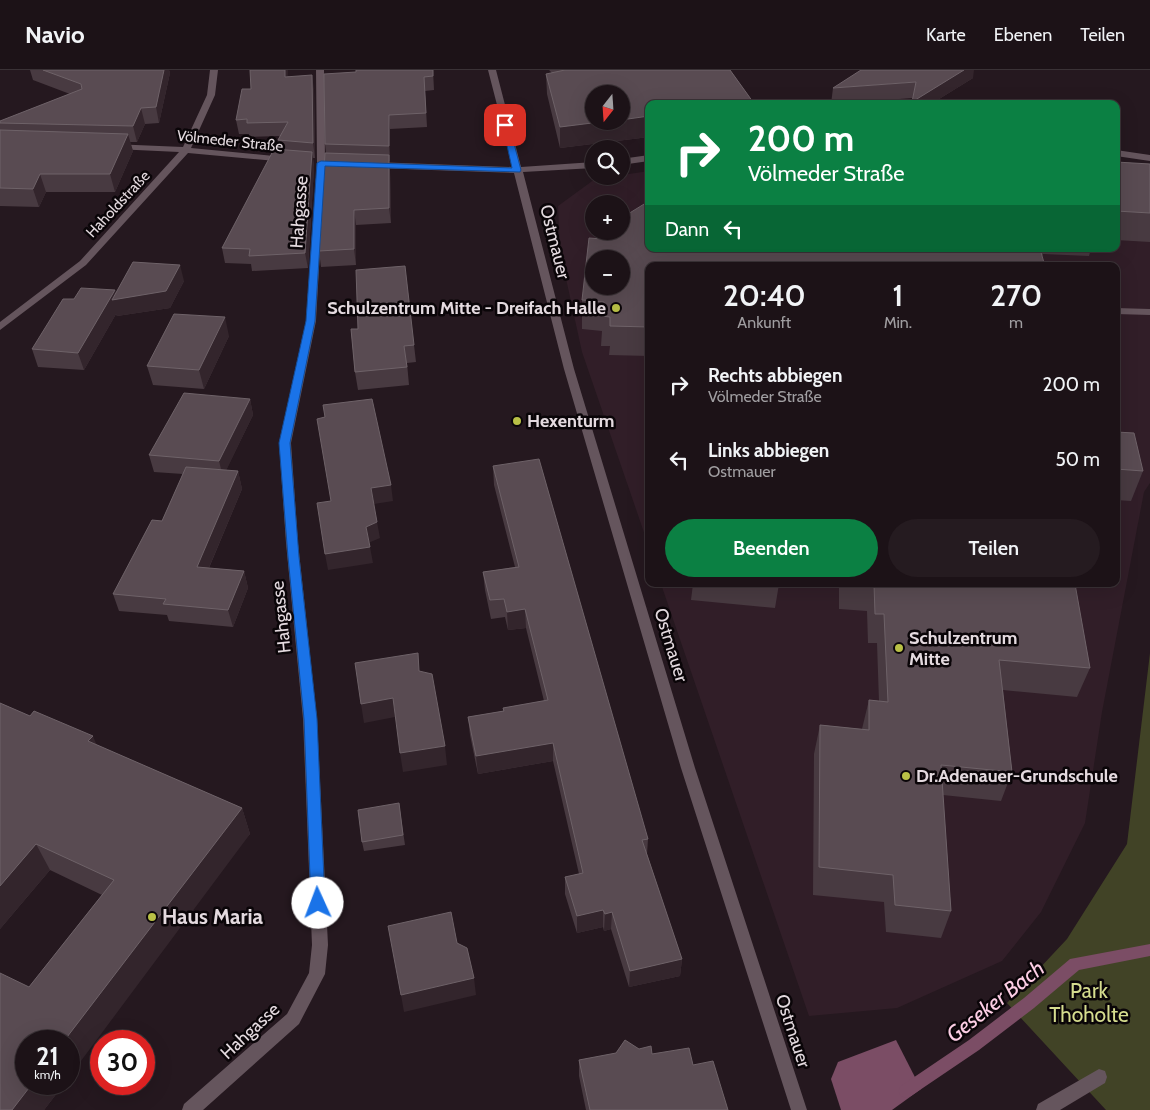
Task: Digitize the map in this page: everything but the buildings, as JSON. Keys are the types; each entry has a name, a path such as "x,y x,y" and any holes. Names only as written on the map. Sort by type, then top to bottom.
{"street":[{"name":"Haholdstraße","path":"0,327 83,263 186,150 211,95 214,70"},
{"name":"Hahgasse","path":"190,1110 293,1019 317,974 320,946 310,719 293,559 285,443 311,321 321,163 320,70"},
{"name":"Ostmauer","path":"492,70 569,369 666,695 799,1110"},
{"name":"Völmeder Straße","path":"104,146 186,150 292,160"},
{"path":"1120,154 1150,158"},
{"path":"630,161 645,159"},
{"path":"360,165 517,170 585,166"},
{"path":"1120,311 1150,312"},
{"path":"1044,1110 1098,1077"}],"shaded area":[{"name":"Schulzentrum Mitte","path":"645,172 645,252 1120,252 1120,174 1150,179 1150,483 1144,492 1102,712 1085,823 1041,912 1002,961 897,1008 809,1016 662,587 1120,587 1120,262 645,262 645,535 582,352 560,251 558,206 587,185 630,185 630,174"},
{"path":"896,1040 921,1089 892,1110 841,1110 831,1079 838,1062"}],"green space":[{"name":"Park Thoholte","path":"1150,653 1150,1110 1106,1110 1007,1003 1067,939 1127,844"}],"waterway":[{"name":"Geseker Bach","path":"906,1091 974,1045 1029,1003 1075,964 1150,950"}],"place":[{"name":"Schulzentrum Mitte - Dreifach Halle","path":"616,308"},
{"name":"Hexenturm","path":"517,421"},
{"name":"Schulzentrum Mitte","path":"899,648"},
{"name":"Dr.Adenauer-Grundschule","path":"906,776"},
{"name":"Haus Maria","path":"152,917"}],"route":[{"path":"318,903 310,719 293,557 285,443 311,321 321,163 517,170 505,125"}]}
